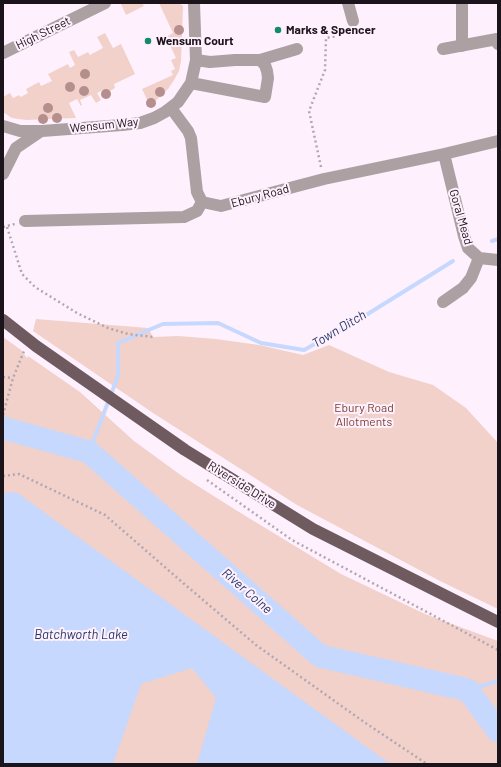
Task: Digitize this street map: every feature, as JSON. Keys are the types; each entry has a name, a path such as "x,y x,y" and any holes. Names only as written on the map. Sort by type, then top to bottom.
{"main road":[{"name":"Riverside Drive","path":"3,320 36,346 185,450 313,529 498,622"}],"street":[{"name":"High Street","path":"3,53 105,3"},
{"name":"Wensum Way","path":"3,126 20,131 42,131 122,125 140,123 154,118 171,108 178,102 192,83 196,60 194,3"},
{"path":"348,3 353,21"},
{"path":"462,5 462,46"},
{"path":"443,49 497,39 498,44"},
{"path":"196,60 210,62 260,60 297,49"},
{"path":"192,83 266,97 268,78 267,71 265,65 260,60"},
{"path":"25,221 184,217 197,211 202,202 197,192 191,138 188,131 171,108"},
{"name":"Wensum Way","path":"3,174 16,148 42,131"},
{"name":"Ebury Road","path":"202,202 221,206 324,179 498,141"},
{"name":"Goral Mead","path":"444,154 468,248 479,258 498,260"},
{"path":"443,302 463,288 471,278 479,258"}],"path":[{"path":"324,179 309,111 325,70 326,38 337,36 353,21"},
{"path":"8,227 22,274 35,287 77,313 108,328 128,334 153,337"},
{"path":"3,415 13,378 24,351"},
{"path":"3,377 13,378"},
{"path":"3,476 19,474 105,515 256,645 364,722 427,764"}],"green space":[{"path":"142,3 144,6 126,15 121,4"},
{"path":"159,3 179,3 183,6 181,61 179,71 168,89 150,106 142,89 173,75 171,71 175,69 171,60 176,58 166,37 173,33"},
{"path":"105,33 113,48 121,44 135,74 114,84 115,88 108,92 109,94 106,95 103,90 97,93 101,100 96,103 91,95 80,100 81,106 77,99 69,103 76,118 26,120 12,118 3,112 3,97 10,93 13,98 19,95 21,97 28,93 26,89 39,82 41,86 52,81 48,74 68,64 70,68 75,65 69,52 74,50 78,57 88,52 90,55 103,48 97,37"},
{"name":"Ebury Road Allotments","path":"36,319 148,328 153,337 178,336 216,339 259,345 303,355 329,345 389,372 433,385 466,408 498,443 498,609 440,581 297,505 153,413 33,331"},
{"path":"3,337 21,350 27,358 28,356 80,392 134,441 182,476 239,512 341,574 425,614 498,641 498,764 3,764"}],"water":[{"name":"Batchworth Lake","path":"16,492 390,764 197,764 216,698 192,668 141,684 113,764 3,764 3,493"}],"waterway":[{"name":"Town Ditch","path":"492,241 498,239"},
{"name":"Town Ditch","path":"89,452 118,376 118,343 163,324 218,323 261,343 304,350 358,320 453,261"},
{"name":"River Colne","path":"3,428 89,452 320,656 468,690 498,731"},
{"path":"468,690 498,681"}],"place":[{"name":"Marks & Spencer","path":"278,30"},
{"name":"Wensum Court","path":"148,41"}]}
